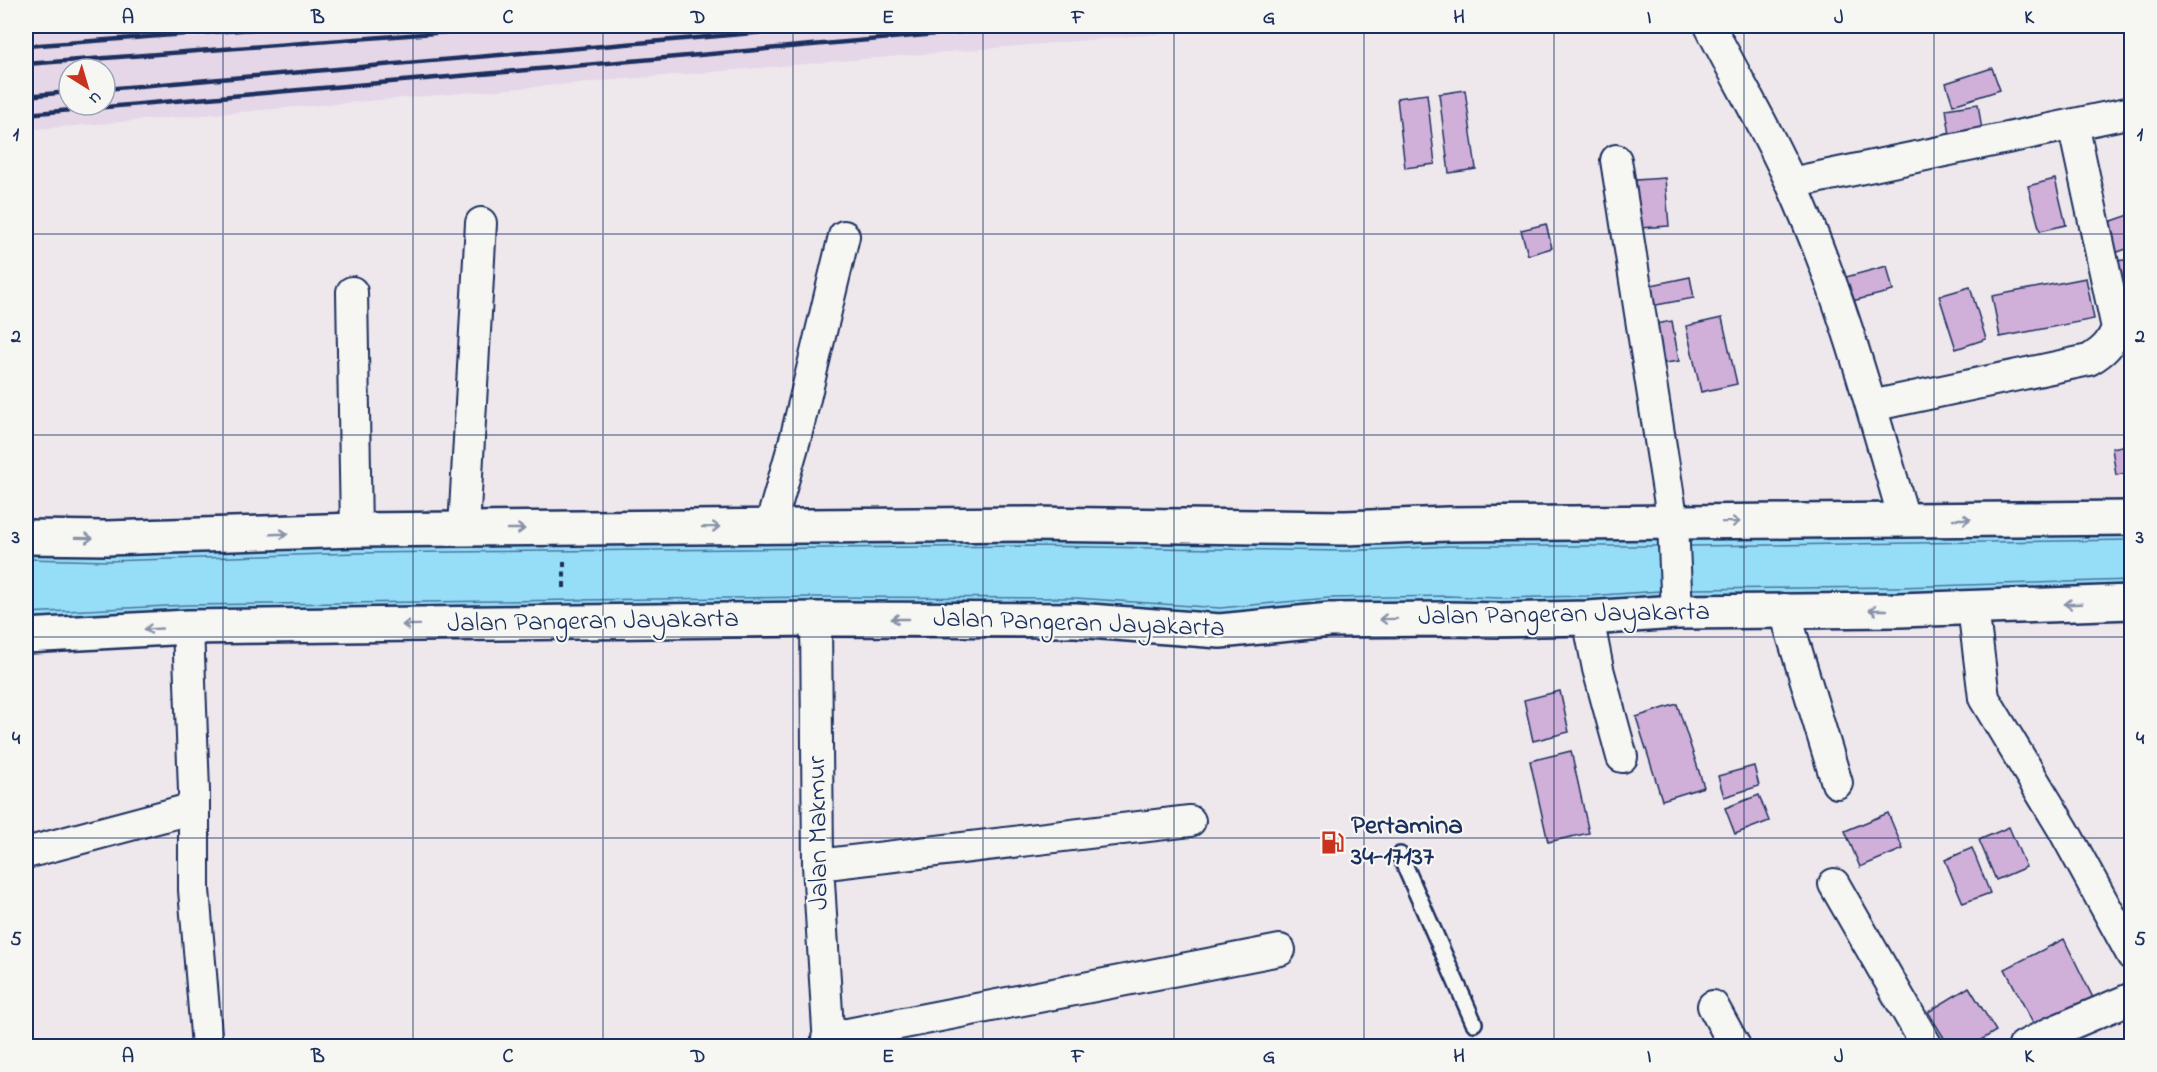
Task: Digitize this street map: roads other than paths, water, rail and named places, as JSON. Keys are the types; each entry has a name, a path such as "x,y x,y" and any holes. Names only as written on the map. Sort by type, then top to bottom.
{"street":[{"path":"1710,26 1791,183 1851,338 1904,519"},
{"path":"1791,183 2132,112"},
{"path":"1870,406 2089,360 2104,351 2113,339 2117,328 2073,124"},
{"path":"1616,160 1673,534 1676,605"},
{"path":"464,529 481,223"},
{"path":"770,526 796,436 844,236"},
{"path":"352,292 356,530"},
{"path":"26,537 107,538 356,530 1050,524 1345,528 1448,524 1673,534 1904,519 2132,518"},
{"name":"Jalan Pangeran Jayakarta","path":"26,636 188,627 816,619 1076,620 1220,631 1330,620 1588,618 1676,605 1899,610 2132,602"},
{"path":"1973,607 1984,698 2063,829 2132,955"},
{"path":"1784,609 1837,783"},
{"path":"1588,618 1598,669 1622,757"},
{"name":"Jalan Makmur","path":"816,619 818,865 828,1042"},
{"path":"188,627 194,808 194,890 207,1047"},
{"path":"26,853 194,808"},
{"path":"818,865 1190,821"},
{"path":"1834,884 1927,1047"},
{"path":"828,1042 1280,950"},
{"path":"2024,1047 2052,1032 2132,998"},
{"path":"1713,1006 1735,1047"}],"lane":[{"path":"1400,855 1474,1023"}],"water":[{"path":"2131,518 2131,602 26,636 26,537"}],"railway":[{"path":"26,46 294,26"},
{"path":"26,64 527,26"},
{"path":"117,88 835,26"},
{"path":"26,114 1029,26"},
{"path":"26,96 57,93"}],"place":[{"name":"Pertamina 34-17137","path":"1333,842"}]}
